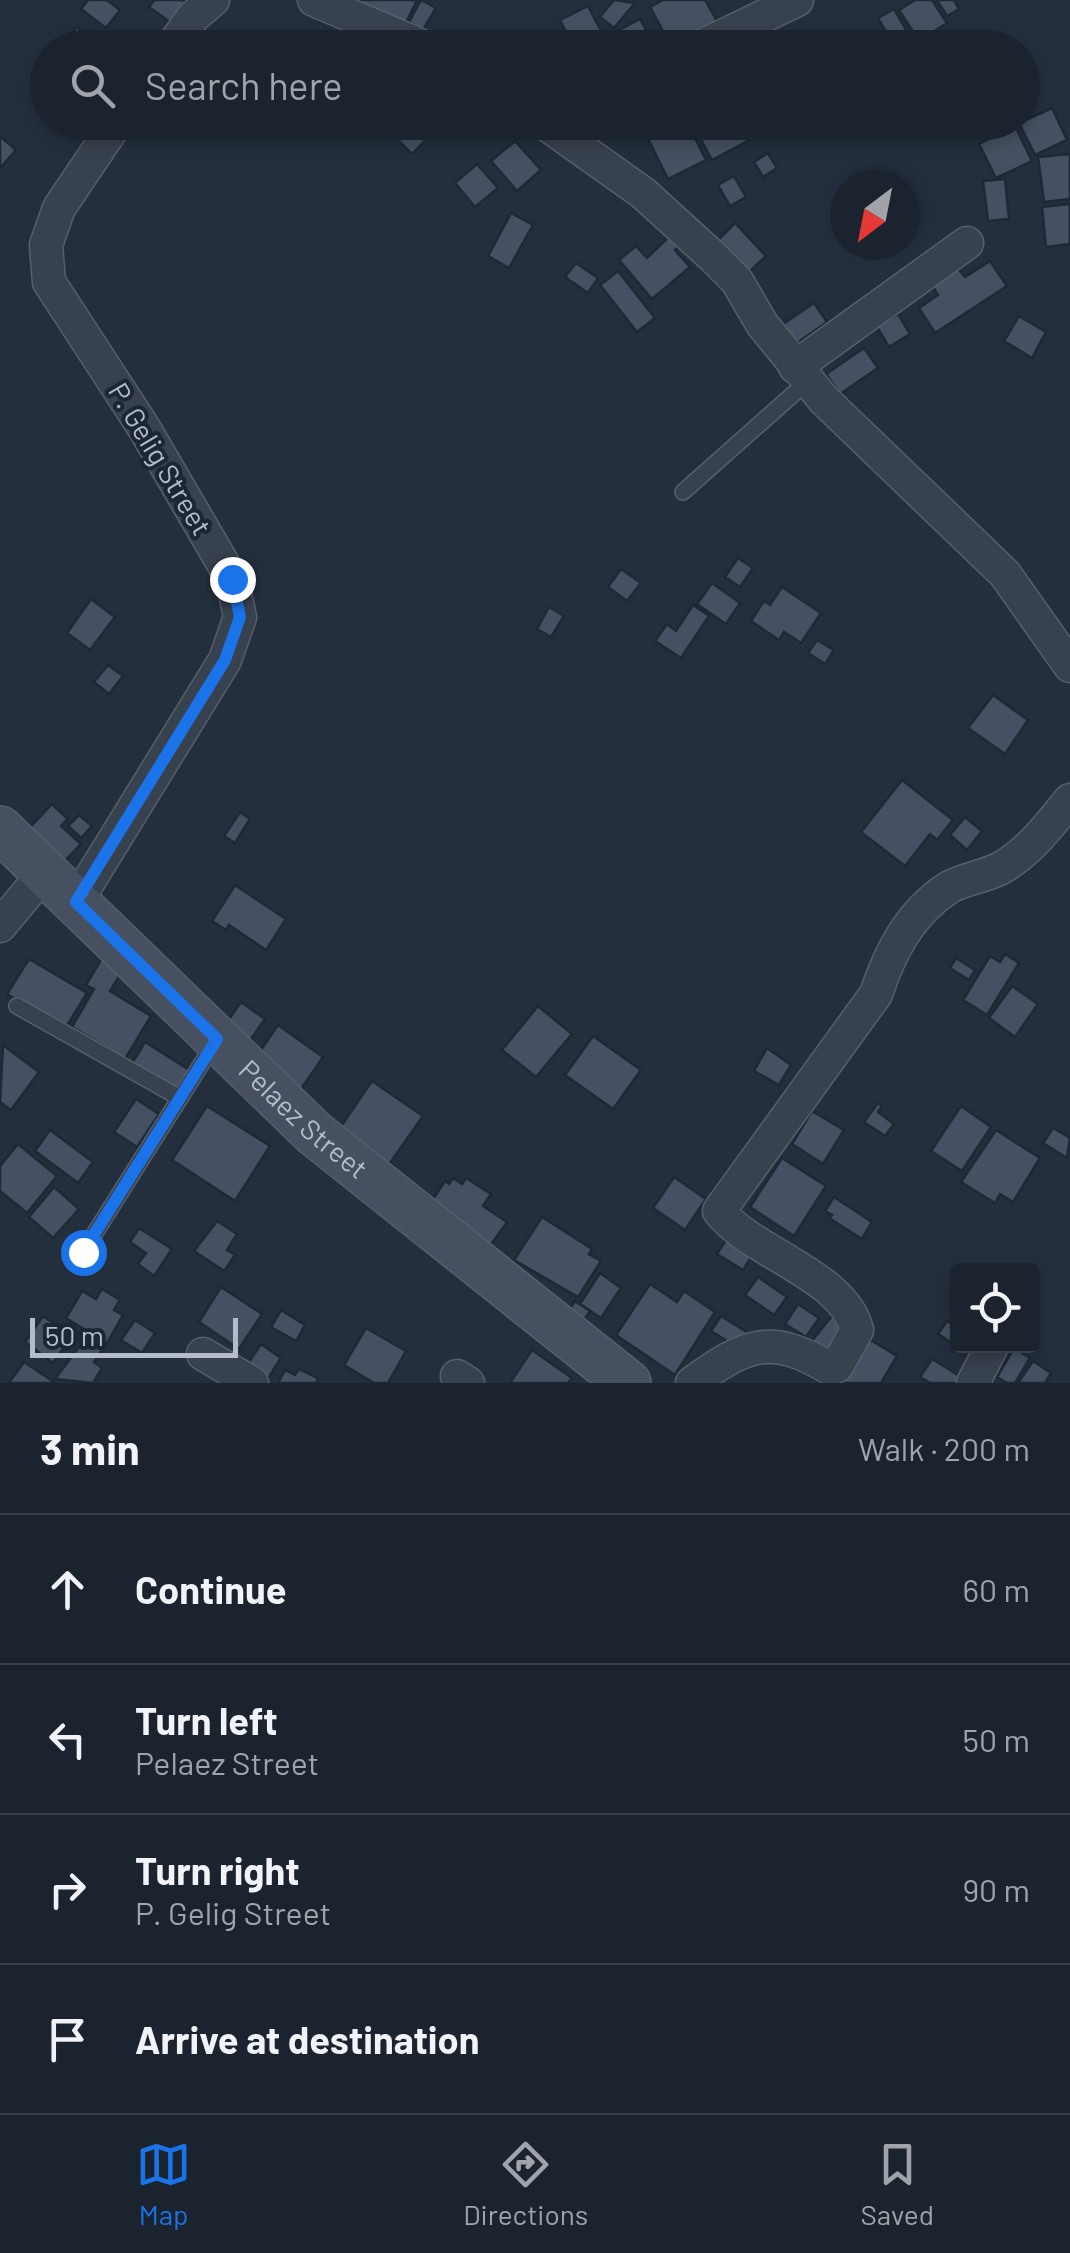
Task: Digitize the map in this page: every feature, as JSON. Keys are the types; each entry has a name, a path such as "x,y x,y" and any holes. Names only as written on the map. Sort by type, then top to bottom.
{"street":[{"path":"184,30 213,0"},
{"path":"314,0 384,30"},
{"path":"735,30 797,0"},
{"name":"P. Gelig Street","path":"0,926 60,887 225,660 240,617 232,579 144,428 49,282 46,245 60,208 105,140"},
{"path":"569,140 643,193 712,255 802,374 874,450 1005,574 1070,666"},
{"path":"802,374 967,243"},
{"path":"692,1383 712,1369 770,1344 791,1346 831,1368 838,1366 857,1330 854,1316 824,1286 719,1211 876,994 890,954 906,927 949,888 1000,869 1032,845 1070,800"},
{"name":"Pelaez Street","path":"0,829 314,1133 628,1383"},
{"path":"972,1383 988,1353"},
{"path":"204,1354 252,1383"}],"lane":[{"path":"683,492 802,374"},
{"path":"16,1006 180,1098"},
{"path":"83,1252 217,1039"}],"building":[{"path":"88,0 107,0 120,10 106,28 81,9"},
{"path":"154,0 186,0 170,22 149,7"},
{"path":"356,0 417,0 405,25"},
{"path":"421,0 436,8 423,30 409,22"},
{"path":"614,0 635,3 614,28 600,17"},
{"path":"663,0 705,0 717,21 700,30 662,30 650,7"},
{"path":"915,0 932,0 947,23 936,30 912,30 899,10"},
{"path":"937,0 954,0 959,9 947,16"},
{"path":"588,6 601,30 565,30 560,20"},
{"path":"894,9 906,30 885,30 878,18"},
{"path":"640,19 646,30 619,30"},
{"path":"1052,108 1067,140 1035,155 1028,140 1040,140 1040,113"},
{"path":"0,136 16,150 0,168"},
{"path":"398,140 426,140 412,154"},
{"path":"648,140 696,140 706,160 668,179"},
{"path":"701,140 750,140 712,160"},
{"path":"987,140 1022,140 1032,161 996,178 979,144"},
{"path":"515,141 541,170 517,191 491,161"},
{"path":"768,153 777,168 763,177 754,162"},
{"path":"1070,154 1070,199 1044,202 1038,157"},
{"path":"477,164 498,188 475,207 455,183"},
{"path":"734,176 746,197 730,206 718,185"},
{"path":"1005,179 1009,219 988,221 983,181"},
{"path":"1070,204 1070,244 1046,247 1042,207"},
{"path":"511,213 533,225 509,268 488,256"},
{"path":"735,223 766,256 748,273 717,241"},
{"path":"677,229 687,240 675,250 690,267 652,299 619,260 636,246 647,258"},
{"path":"990,261 1007,286 935,333 919,308 938,295 931,284 957,267 965,277"},
{"path":"576,263 598,278 588,293 565,277"},
{"path":"618,271 655,318 637,332 600,285"},
{"path":"814,303 827,322 797,343 783,324"},
{"path":"898,314 910,334 889,347 877,327"},
{"path":"1019,316 1046,332 1032,358 1004,341"},
{"path":"864,348 878,368 840,394 826,374"},
{"path":"738,558 753,568 740,587 725,577"},
{"path":"621,569 641,583 627,601 608,587"},
{"path":"712,583 740,603 726,624 697,604"},
{"path":"782,587 821,613 801,643 784,632 779,640 751,621 764,601 770,605"},
{"path":"91,599 115,617 90,650 67,633"},
{"path":"693,605 709,616 681,658 655,641 667,624 676,631"},
{"path":"549,607 564,616 551,637 537,629"},
{"path":"817,640 834,650 825,664 808,653"},
{"path":"108,665 123,676 109,694 94,682"},
{"path":"993,695 1028,720 1005,754 968,728"},
{"path":"902,780 953,820 937,840 930,834 905,866 861,832"},
{"path":"52,804 68,819 61,826 81,844 55,871 20,838"},
{"path":"240,812 250,819 235,843 224,836"},
{"path":"79,815 92,826 81,838 68,826"},
{"path":"965,817 982,831 967,850 950,835"},
{"path":"235,885 286,919 266,950 229,925 226,930 212,921"},
{"path":"1005,954 1019,963 987,1015 963,1000 990,956 1000,962"},
{"path":"102,958 123,970 110,991 151,1016 125,1059 72,1027 94,989 86,985"},
{"path":"956,958 975,970 969,980 950,968"},
{"path":"29,959 87,993 65,1029 7,994"},
{"path":"1012,986 1038,1004 1015,1037 989,1018"},
{"path":"241,1002 265,1019 244,1049 220,1032"},
{"path":"538,1006 572,1034 536,1077 502,1050"},
{"path":"278,1025 323,1057 297,1095 252,1063"},
{"path":"593,1036 641,1070 613,1109 565,1075"},
{"path":"145,1042 191,1071 177,1093 131,1065"},
{"path":"3,1045 39,1072 11,1110 0,1102"},
{"path":"767,1048 791,1065 779,1085 754,1071"},
{"path":"372,1081 423,1116 383,1173 333,1138"},
{"path":"136,1099 159,1114 137,1147 114,1132"},
{"path":"878,1103 882,1106 878,1112 894,1124 885,1136 864,1122"},
{"path":"207,1106 270,1146 235,1201 172,1160"},
{"path":"961,1106 991,1127 962,1171 931,1151"},
{"path":"812,1111 844,1130 823,1164 792,1144"},
{"path":"1053,1128 1070,1138 1067,1158 1043,1143"},
{"path":"50,1130 93,1162 78,1183 35,1151"},
{"path":"996,1130 1040,1158 1013,1202 1000,1194 995,1203 961,1182"},
{"path":"18,1144 57,1176 27,1213 0,1191 0,1166"},
{"path":"782,1158 826,1186 794,1236 750,1207"},
{"path":"674,1177 706,1199 685,1230 653,1208"},
{"path":"453,1178 462,1184 466,1178 491,1194 483,1206 507,1222 490,1246 429,1205 445,1181 449,1184"},
{"path":"54,1187 79,1209 53,1238 29,1217"},
{"path":"834,1197 872,1222 862,1239 829,1218 832,1215 825,1211"},
{"path":"542,1217 592,1249 589,1254 601,1261 578,1297 514,1260"},
{"path":"217,1221 237,1234 227,1250 235,1255 224,1271 194,1251"},
{"path":"139,1228 172,1249 154,1276 138,1264 146,1253 130,1242"},
{"path":"726,1240 752,1256 743,1270 717,1254"},
{"path":"600,1273 621,1288 601,1318 580,1304"},
{"path":"758,1277 787,1297 774,1315 745,1295"},
{"path":"650,1284 677,1302 684,1291 715,1312 675,1375 616,1335"},
{"path":"221,1287 262,1314 239,1349 199,1322"},
{"path":"102,1289 120,1300 114,1310 123,1315 107,1343 66,1318 82,1291 96,1299"},
{"path":"575,1301 590,1311 582,1323 567,1313"},
{"path":"798,1304 819,1318 806,1337 785,1324"},
{"path":"281,1310 305,1325 296,1341 271,1327"},
{"path":"43,1316 72,1336 53,1363 25,1342"},
{"path":"721,1316 750,1334 740,1349 711,1331"},
{"path":"832,1316 846,1325 832,1355 811,1342"},
{"path":"135,1320 155,1333 142,1353 121,1340"},
{"path":"947,1321 950,1323 950,1342 938,1334"},
{"path":"366,1328 406,1351 388,1383 374,1383 344,1365"},
{"path":"864,1336 897,1356 881,1383 836,1383"},
{"path":"85,1339 102,1350 94,1362 102,1368 93,1383 55,1379"},
{"path":"261,1344 281,1358 265,1383 243,1371"},
{"path":"532,1350 572,1378 568,1383 510,1383"},
{"path":"1011,1353 1030,1358 1015,1383 997,1377"},
{"path":"932,1359 963,1378 960,1383 930,1383 920,1377"},
{"path":"1033,1361 1051,1373 1045,1383 1018,1383"},
{"path":"24,1362 54,1382 54,1383 9,1383"},
{"path":"299,1369 318,1378 316,1383 278,1383 285,1370 295,1375"}],"route":[{"path":"83,1252 217,1039 76,902 225,660 240,617 232,579"}]}
